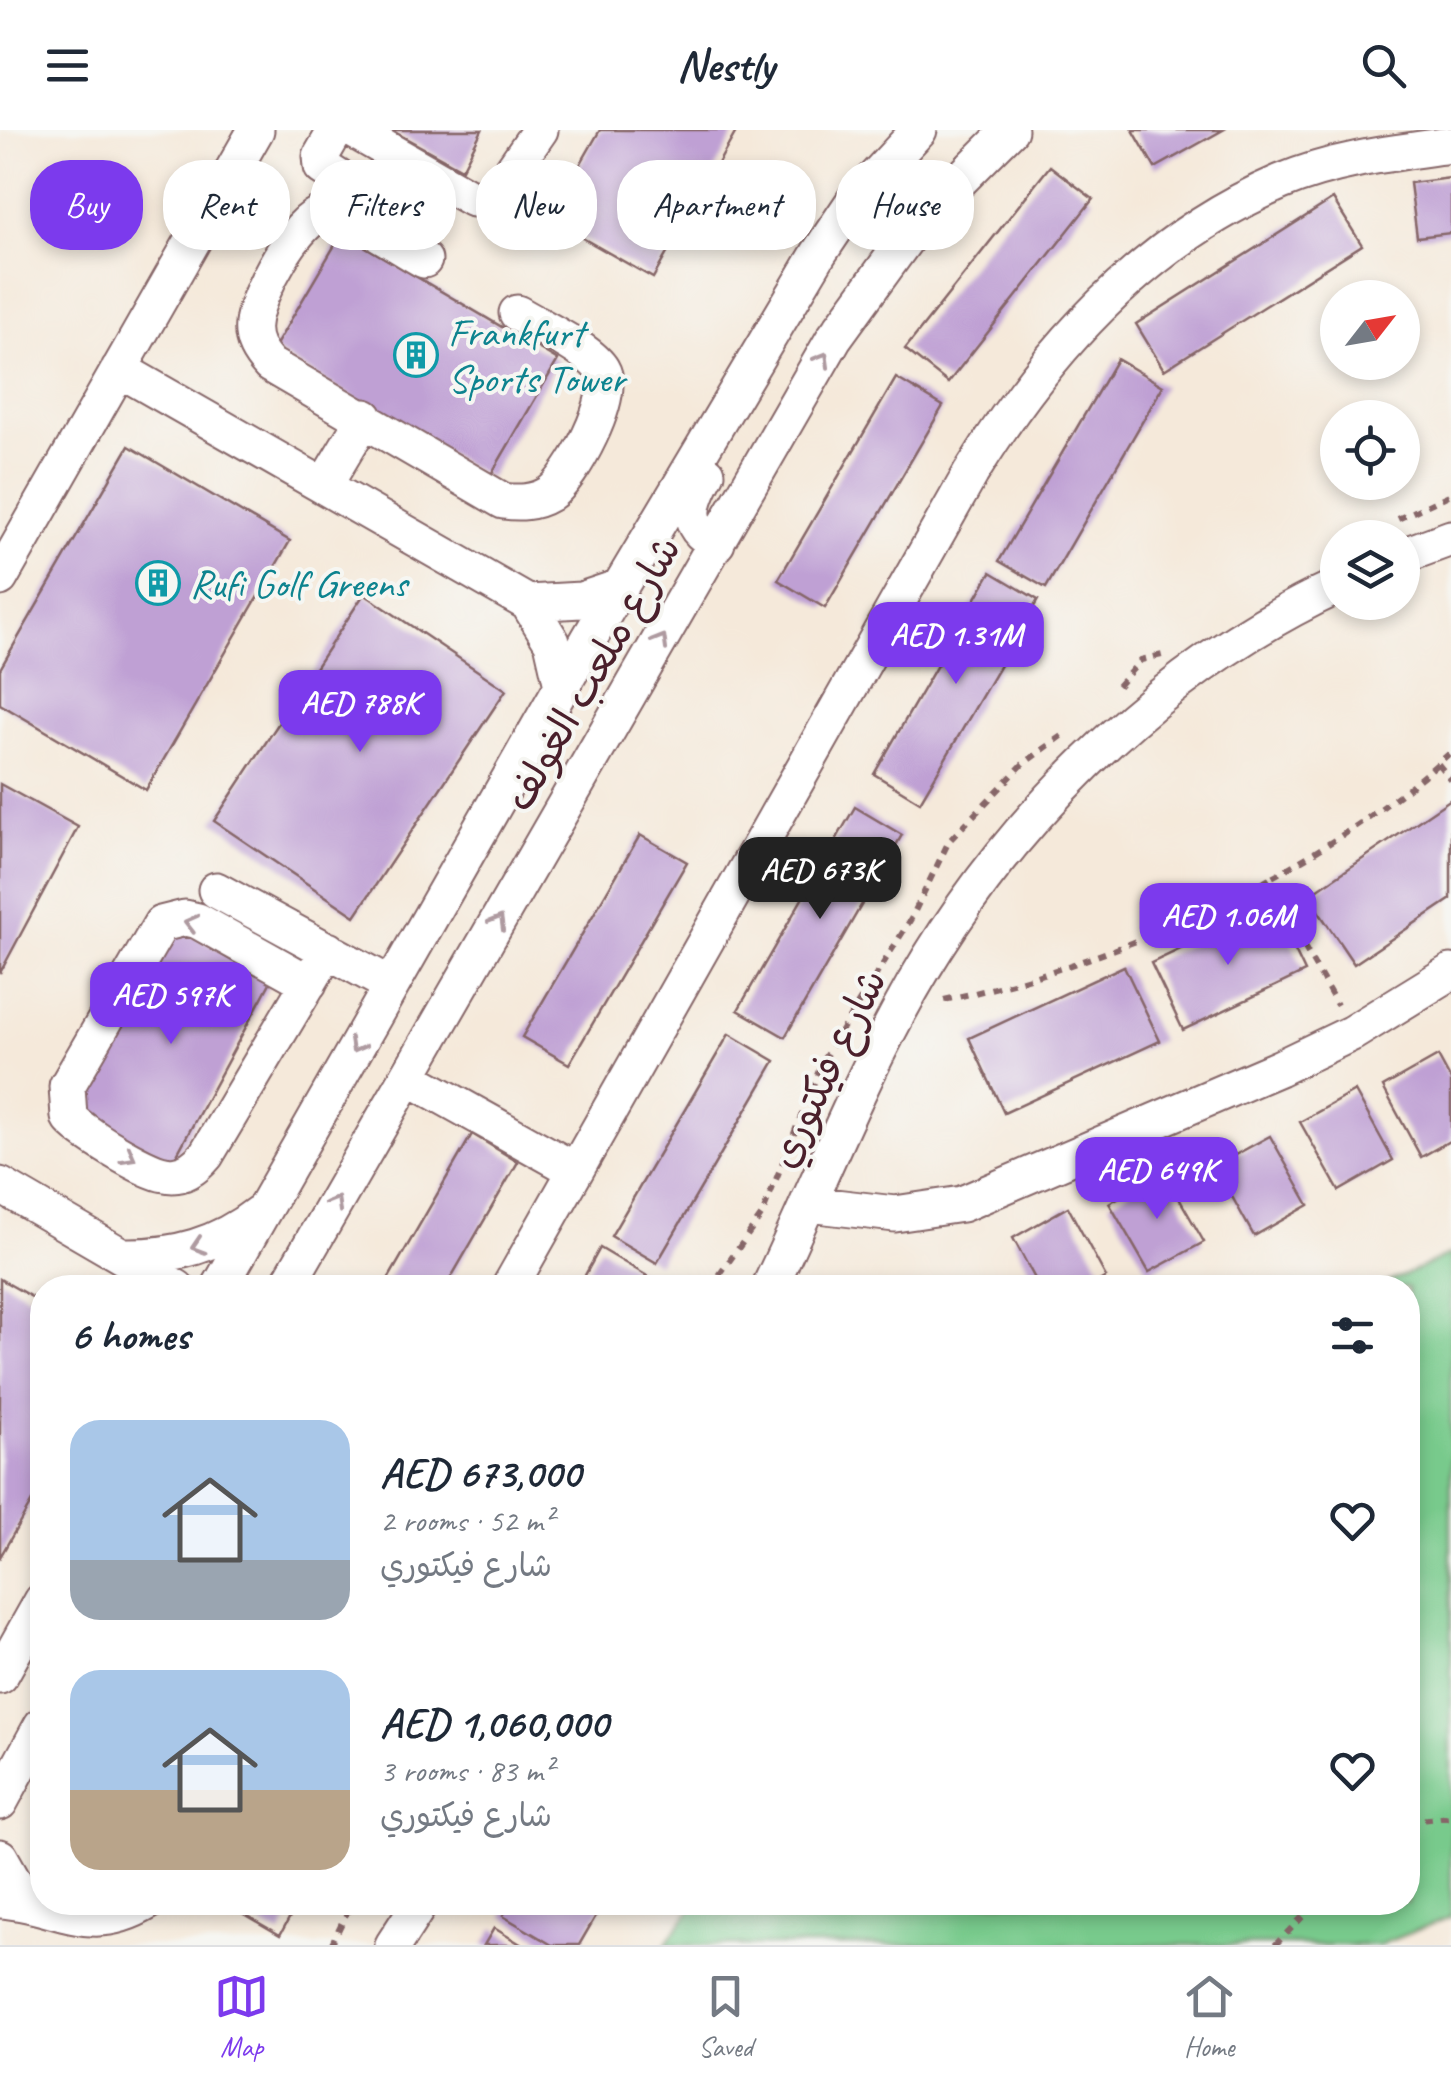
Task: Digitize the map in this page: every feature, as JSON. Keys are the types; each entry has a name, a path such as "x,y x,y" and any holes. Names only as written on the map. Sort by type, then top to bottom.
{"street":[{"path":"0,578 256,130"},
{"path":"353,130 473,198 497,192 540,130"},
{"name":"شارع ملعب الغولف","path":"226,1275 562,686 883,144 919,130"},
{"name":"شارع ملعب الغولف","path":"294,1275 874,278 918,221 1010,130"},
{"path":"515,1275 971,473 1008,412 1052,354 1102,301 1157,255 1218,214 1282,181 1360,157 1451,145"},
{"path":"424,260 342,215 322,212 296,229 255,313 256,347 270,365 503,501 519,503 548,494 560,485 602,408 607,383 595,360 517,313"},
{"path":"717,543 698,530 691,508 752,394 752,364"},
{"path":"119,369 528,603 552,642 562,686"},
{"path":"324,486 365,417"},
{"path":"1420,549 1451,538"},
{"path":"528,603 580,600 620,587"},
{"name":"شارع فيكتوري","path":"774,1275 899,1010 971,899 1053,796 1174,688 1240,640 1320,596"},
{"path":"216,890 391,985"},
{"path":"308,982 198,921 185,918 161,924 67,1086 69,1117 84,1132 162,1174 188,1171 206,1155 328,950"},
{"path":"809,1204 895,1214 962,1204 1352,1032 1451,972"},
{"path":"408,1077 575,1170"},
{"path":"0,1186 156,1275"},
{"path":"123,1256 183,1252 240,1228 264,1209"},
{"path":"123,1256 133,1275"},
{"path":"0,1676 30,1622"},
{"path":"0,1802 30,1747"},
{"path":"0,1856 12,1901"},
{"path":"61,1915 79,1920 117,1915"},
{"path":"393,1945 413,1915"}],"path":[{"path":"899,1010 1026,980 1178,922 1325,844 1451,752"},
{"path":"1438,764 1451,780"},
{"path":"1265,878 1352,1032"},
{"path":"1420,1821 1451,1817"},
{"path":"331,1945 346,1915"},
{"path":"1274,1945 1304,1915"}],"green space":[{"path":"1451,1254 1451,1917 1379,1945 665,1945 687,1915 1420,1915 1420,1275 1405,1275"}],"building":[{"path":"391,130 482,130 462,169 456,166 456,160 446,160"},
{"path":"600,130 737,130 720,160 617,160 617,250 669,250 653,278 597,246 597,160 583,160"},
{"path":"1133,130 1223,130 1155,168"},
{"path":"1050,166 1093,199 948,383 905,349"},
{"path":"1451,178 1451,233 1417,237 1410,183"},
{"path":"1333,199 1362,245 1164,370 1136,324"},
{"name":"Frankfurt Sports Tower","path":"332,250 371,250 558,360 489,478 273,350"},
{"path":"1117,359 1163,386 1046,588 999,561"},
{"path":"896,378 943,406 825,608 778,580"},
{"name":"Rufi Golf Greens","path":"129,446 290,541 146,790 0,704 0,669"},
{"path":"991,572 1038,600 920,802 874,774"},
{"path":"364,594 506,690 355,916 214,821"},
{"path":"0,784 78,827 0,973"},
{"path":"1451,799 1451,899 1354,964 1308,896"},
{"path":"855,807 902,835 785,1037 738,1010"},
{"path":"640,835 687,862 569,1064 522,1037"},
{"path":"1273,905 1305,972 1183,1030 1151,963"},
{"path":"173,924 272,979 169,1169 69,1115"},
{"path":"1124,966 1160,1041 1004,1113 969,1038"},
{"path":"729,1034 775,1061 657,1263 611,1236"},
{"path":"1438,1056 1451,1080 1451,1140 1421,1157 1383,1087"},
{"path":"1355,1091 1393,1160 1339,1191 1300,1122"},
{"path":"472,1134 518,1162 453,1275 391,1275"},
{"path":"1270,1136 1309,1205 1254,1236 1215,1166"},
{"path":"1164,1172 1204,1242 1149,1272 1109,1203"},
{"path":"1068,1207 1105,1275 1033,1275 1013,1238"},
{"path":"600,1248 645,1275 585,1275"},
{"path":"0,1279 30,1296 30,1505 0,1557"},
{"path":"245,1915 291,1915 280,1935"},
{"path":"596,1915 579,1945 552,1945 503,1916"},
{"path":"494,1928 522,1945 484,1945"}],"place":[{"name":"Frankfurt Sports Tower","path":"416,355"},
{"name":"Rufi Golf Greens","path":"158,583"}]}
